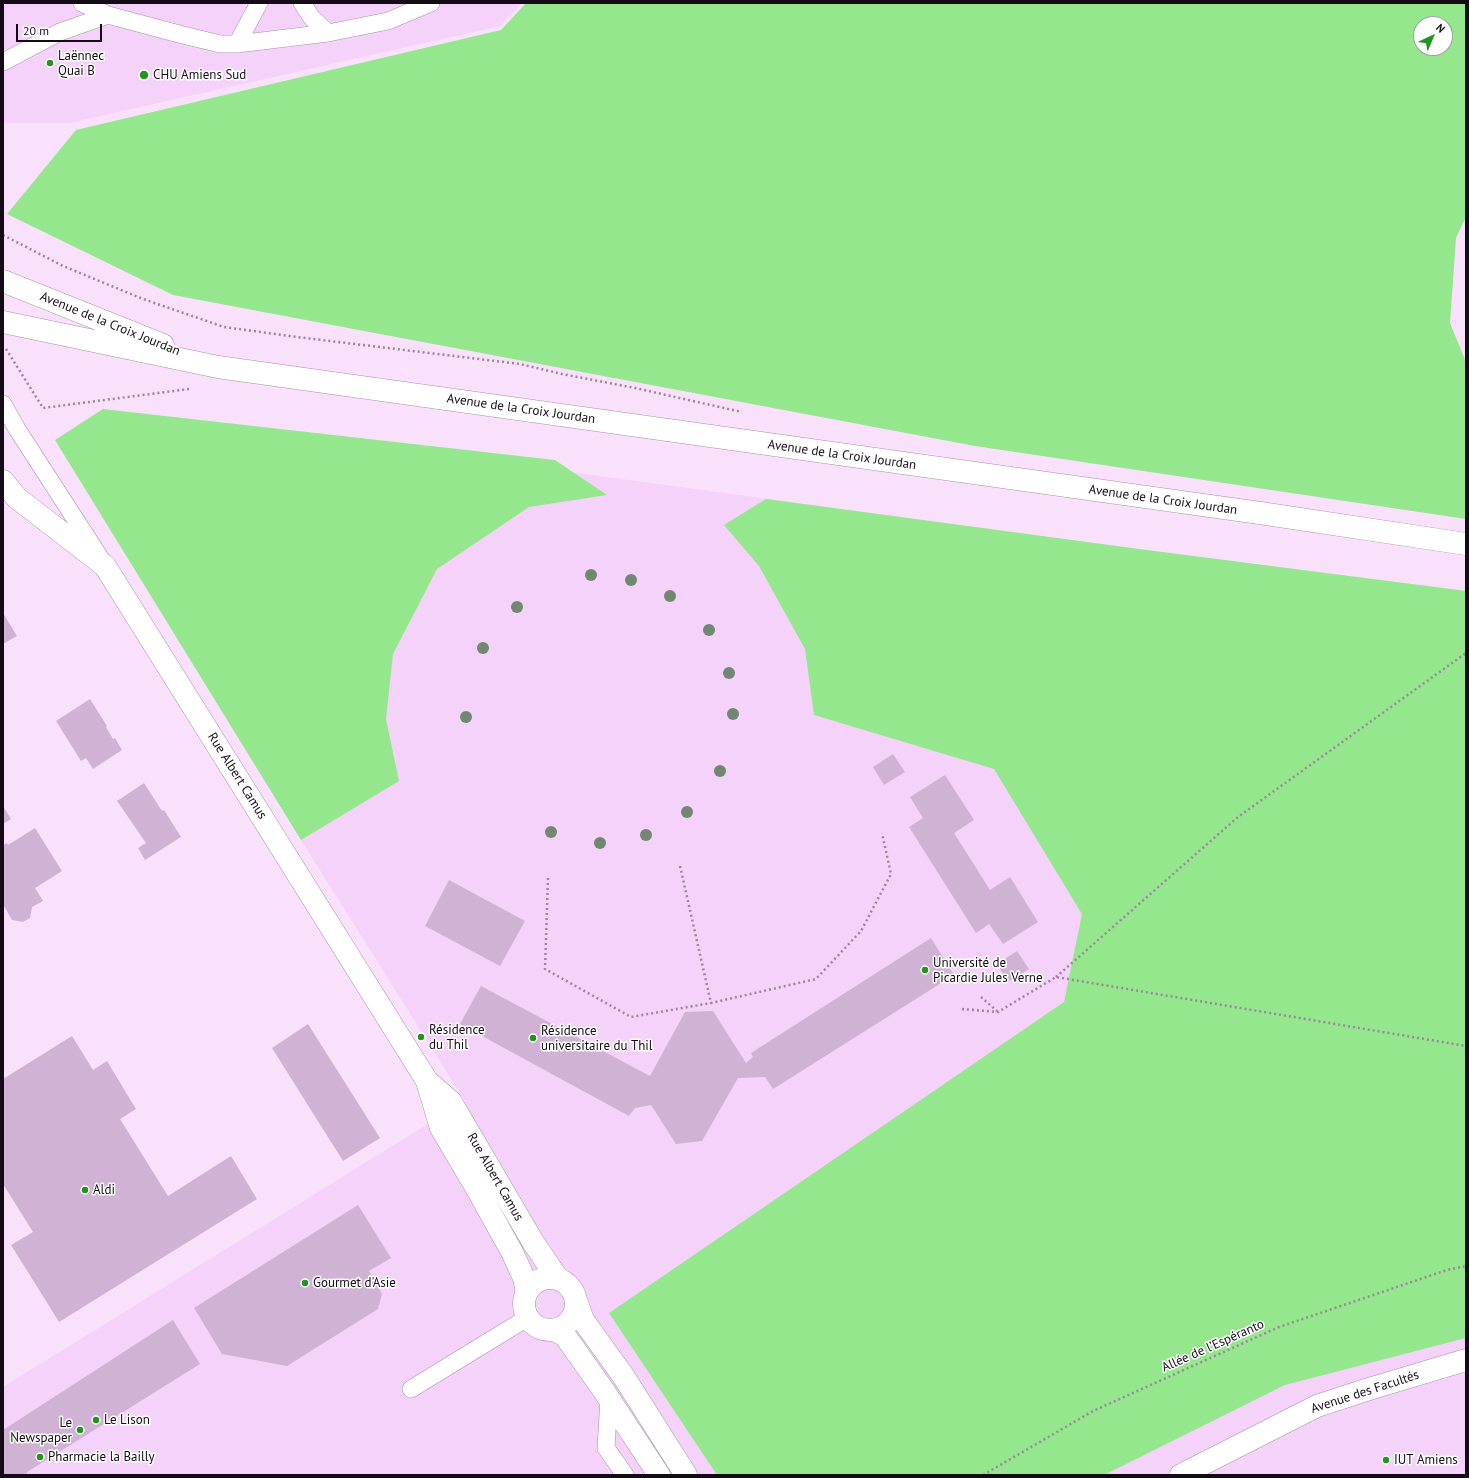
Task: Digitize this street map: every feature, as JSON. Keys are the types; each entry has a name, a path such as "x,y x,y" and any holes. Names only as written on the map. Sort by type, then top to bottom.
{"street":[{"name":"Avenue de la Croix Jourdan","path":"3,281 218,367"},
{"name":"Avenue de la Croix Jourdan","path":"3,322 218,367 1253,512 1466,544"},
{"name":"Rue Albert Camus","path":"3,481 10,495 106,566 427,1081 440,1128 477,1189 512,1252 524,1278 527,1292"},
{"name":"Rue Albert Camus","path":"427,1081 451,1102 533,1242 558,1279"},
{"path":"576,1300 576,1308 573,1316 562,1327 554,1330 539,1328 527,1318 523,1305 527,1292 531,1286 543,1279 558,1279 570,1288 576,1300 583,1320 624,1377 686,1475"},
{"path":"554,1330 565,1336 659,1475"},
{"name":"Avenue des Facultés","path":"1181,1475 1317,1406 1369,1388 1466,1360"}],"lane":[{"path":"82,3 108,15 220,44 237,44 328,33 388,21 431,3"},
{"path":"237,44 259,3"},
{"path":"302,3 312,18 328,33"},
{"path":"3,62 60,32 108,15"},
{"path":"3,404 17,429 106,566"},
{"path":"411,1389 527,1318"},
{"path":"609,1399 606,1448 625,1475"}],"path":[{"path":"3,235 63,266 143,299 224,327 326,341"},
{"path":"962,1009 998,1012 1056,977 1238,817 1466,653"},
{"path":"548,878 546,969 630,1017 711,1003 816,979 862,931 891,874 882,833"},
{"path":"680,866 711,1003"},
{"path":"1056,977 1466,1046"},
{"path":"981,997 998,1012"},
{"name":"Allée de l’Espéranto","path":"983,1475 1092,1411 1279,1327 1447,1270 1466,1266"}],"shaded area":[{"name":"CHU Amiens Sud","path":"3,3 522,3 500,26 70,123 3,123"},
{"name":"Université de Picardie Jules Verne","path":"103,409 1139,549 1466,591 1466,1475 3,1475 3,1387 465,1101 301,840 55,440"}],"green space":[{"path":"526,3 1466,3 1466,217 1456,238 1450,323 1466,362 1466,519 975,446 173,295 7,214 76,130 501,30"},
{"path":"103,409 555,460 607,495 529,507 437,569 393,654 386,719 399,781 301,840 55,440"},
{"path":"766,499 1466,591 1466,1338 1285,1385 1104,1475 717,1475 609,1313 1064,1002 1082,914 994,769 814,715 805,649 759,566 724,525"}],"building":[{"path":"3,613 17,636 3,644"},
{"path":"90,699 107,726 106,727 113,739 115,738 122,750 93,769 86,758 81,761 56,721"},
{"path":"893,754 905,772 884,785 873,767"},
{"path":"945,775 974,820 954,833 990,890 1010,877 1038,922 1003,944 989,924 976,933 909,827 923,818 910,797"},
{"path":"144,783 162,811 164,810 181,837 145,860 138,848 146,843 117,801"},
{"path":"3,806 11,819 3,824"},
{"path":"35,828 62,871 35,888 43,901 32,907 30,918 23,922 12,920 3,904 3,845 7,843 8,845"},
{"path":"449,880 525,921 500,966 425,926"},
{"name":"Résidence universitaire du Thil","path":"931,938 954,975 773,1089 765,1077 738,1078 702,1141 676,1144 651,1105 635,1108 629,1116 460,1024 481,986 650,1076 685,1012 713,1011 746,1063 753,1057 751,1053"},
{"path":"1017,951 1029,969 1008,982 997,964"},
{"path":"308,1024 380,1138 343,1161 272,1048"},
{"name":"Aldi","path":"72,1036 93,1070 107,1061 136,1109 120,1119 168,1196 231,1156 257,1199 59,1322 11,1245 33,1232 3,1184 3,1079"},
{"name":"Gourmet d'Asie","path":"358,1205 391,1258 369,1271 382,1294 378,1309 287,1366 222,1354 194,1308"},
{"path":"173,1320 200,1364 27,1472 26,1475 3,1475 3,1430"}],"place":[{"name":"Laënnec Quai B","path":"50,63"},
{"name":"CHU Amiens Sud","path":"144,75"},
{"name":"Université de Picardie Jules Verne","path":"925,970"},
{"name":"Résidence du Thil","path":"421,1037"},
{"name":"Résidence universitaire du Thil","path":"533,1038"},
{"name":"Aldi","path":"85,1190"},
{"name":"Gourmet d'Asie","path":"305,1283"},
{"name":"Le Lison","path":"96,1420"},
{"name":"Le Newspaper","path":"80,1430"},
{"name":"Pharmacie la Bailly","path":"40,1457"},
{"name":"IUT Amiens","path":"1386,1460"}]}
